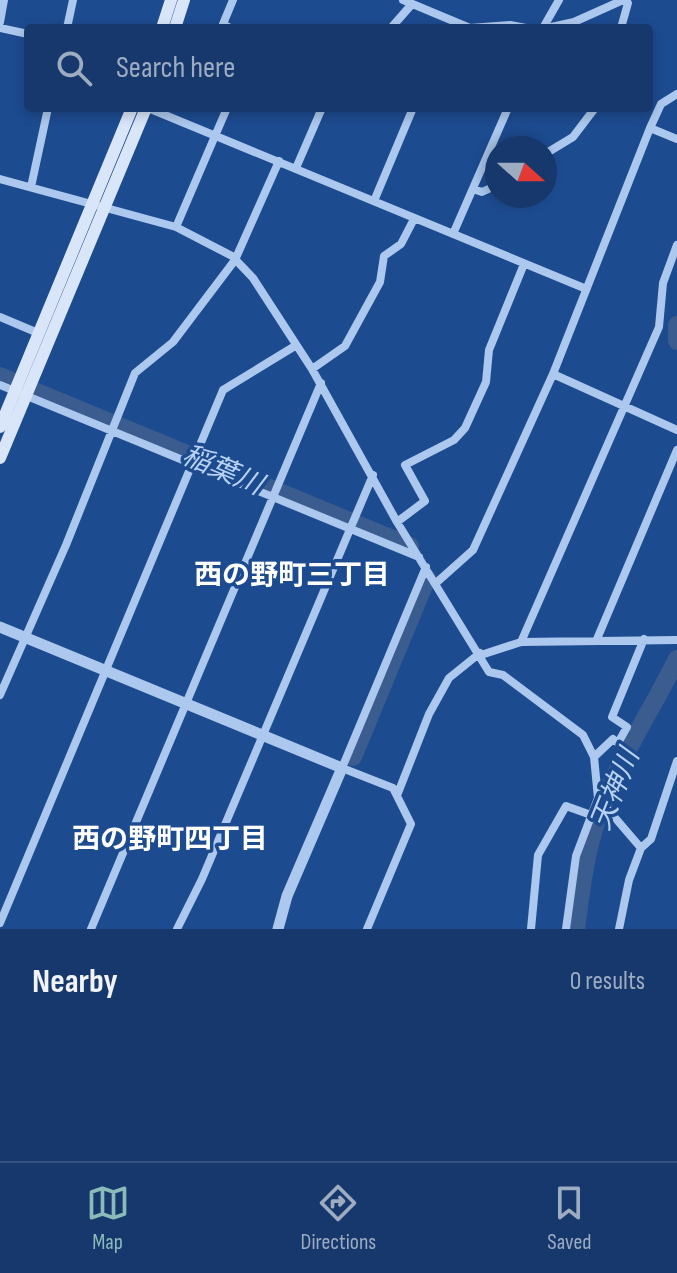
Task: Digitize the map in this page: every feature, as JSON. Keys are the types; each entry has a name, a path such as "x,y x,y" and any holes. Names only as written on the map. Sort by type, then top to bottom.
{"main road":[{"path":"163,24 171,0"},
{"path":"176,24 184,0"},
{"path":"0,427 20,394 98,206 131,112"},
{"path":"0,458 38,333 145,112"}],"street":[{"path":"0,22 4,0"},
{"path":"68,24 73,0"},
{"path":"223,24 233,0"},
{"path":"547,24 559,0"},
{"path":"564,24 624,0 628,3 622,24"},
{"path":"393,24 407,2 446,24"},
{"path":"0,28 24,33"},
{"path":"436,583 473,550 553,374 584,288 650,128 661,104 677,94"},
{"path":"31,187 47,112"},
{"path":"158,112 584,288"},
{"path":"176,227 225,112"},
{"path":"296,168 320,112"},
{"path":"374,201 411,112"},
{"path":"453,234 506,112"},
{"path":"557,147 573,137 592,112"},
{"path":"650,128 677,139"},
{"path":"0,695 135,373 173,342 235,260 279,161"},
{"path":"0,179 176,227 221,248 253,278 321,383 397,522 481,654 489,672 503,675 583,735 594,757 598,798 576,856 566,929"},
{"path":"473,189 485,191"},
{"path":"312,369 345,346 380,282 384,256 401,244 414,219"},
{"path":"521,642 659,327 663,283 677,245"},
{"path":"397,522 425,501 405,465 454,440 465,428 486,382 489,350 524,264"},
{"path":"0,317 38,333"},
{"path":"10,929 0,924 223,390 295,346"},
{"path":"553,374 677,430"},
{"path":"91,929 321,383"},
{"path":"0,385 272,496 350,524 420,558"},
{"path":"597,639 677,450"},
{"path":"177,929 202,879 373,475"},
{"path":"278,929 287,896 426,567"},
{"path":"0,627 398,793 411,824 367,929"},
{"path":"594,757 613,739 618,743 627,727 612,717 644,639"},
{"path":"398,793 429,714 449,678 481,654 521,642 677,640"},
{"path":"619,929 629,880 641,848 651,839 677,761"},
{"path":"598,798 641,848"},
{"path":"531,929 538,855 566,806 591,815"}],"waterway":[{"name":"天神川","path":"677,325 677,341"},
{"name":"稲葉川","path":"0,376 10,380"},
{"name":"稲葉川","path":"37,392 410,546"},
{"name":"稲葉川","path":"353,757 427,578"},
{"name":"天神川","path":"576,929 589,847 597,820 624,758 677,659"}],"district":[{"name":"西の野町三丁目","path":"292,574"},
{"name":"西の野町四丁目","path":"170,838"}]}
